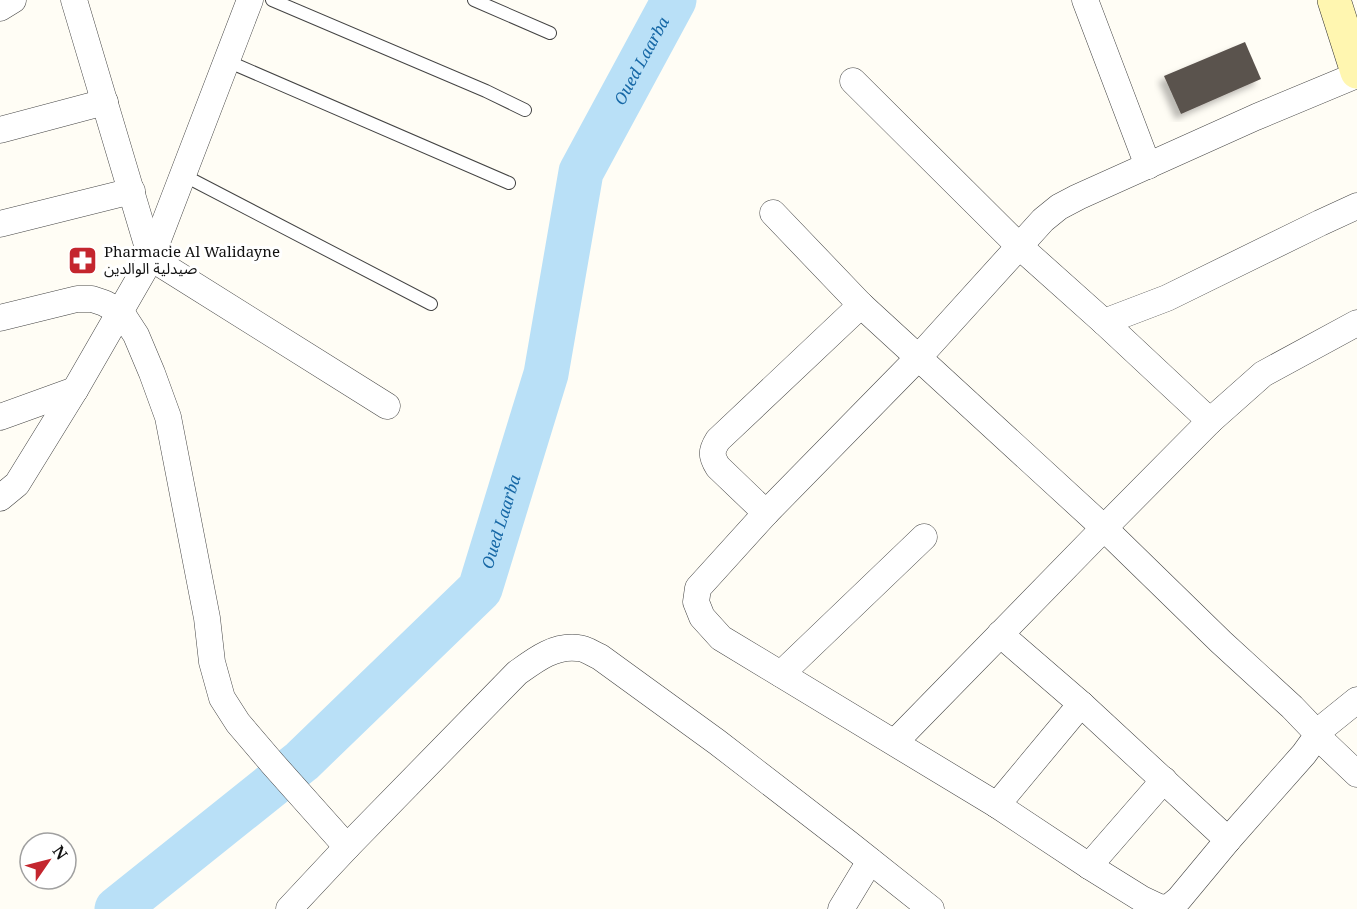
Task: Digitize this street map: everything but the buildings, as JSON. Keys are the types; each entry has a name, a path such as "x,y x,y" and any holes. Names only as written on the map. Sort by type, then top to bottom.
{"street":[{"path":"0,8 13,0"},
{"path":"74,0 151,258 387,406"},
{"path":"0,498 17,484 75,390 151,258 250,0"},
{"path":"1085,0 1148,166"},
{"path":"1334,0 1357,73 1059,207 1043,220 917,358 766,513 698,588 696,603 702,617 721,638 895,742 997,805 1089,866 1159,907 1168,908 1179,899 1304,754 1316,735 1357,700"},
{"path":"853,81 1019,246 1210,421"},
{"path":"0,130 105,102"},
{"path":"0,224 132,191"},
{"path":"1104,322 1167,298 1357,206"},
{"path":"772,213 861,306 1104,528 1221,642 1292,707 1310,725 1316,735 1357,774"},
{"path":"0,318 77,299 92,299 121,312 136,335 168,417 207,618 212,662 222,698 238,723 347,847"},
{"path":"766,513 718,467 712,458 712,449 718,440 861,306"},
{"path":"895,742 1210,421 1263,374 1357,323"},
{"path":"0,417 75,390"},
{"path":"781,674 924,537"},
{"path":"1000,634 1081,704 1228,840"},
{"path":"289,909 517,673 540,656 561,649 579,648 600,657 708,735 931,909"},
{"path":"997,805 1081,704"},
{"path":"1089,866 1164,780"},
{"path":"841,909 870,861"}],"lane":[{"path":"272,0 486,91 525,110"},
{"path":"474,0 550,33"},
{"path":"227,61 509,183"},
{"path":"183,175 431,304"}],"waterway":[{"name":"Oued Laarba","path":"117,909 302,761 480,589 546,374 581,172 674,0"}],"place":[{"name":"Pharmacie Al Walidayne صيدلية الوالدين","path":"83,261"}]}
